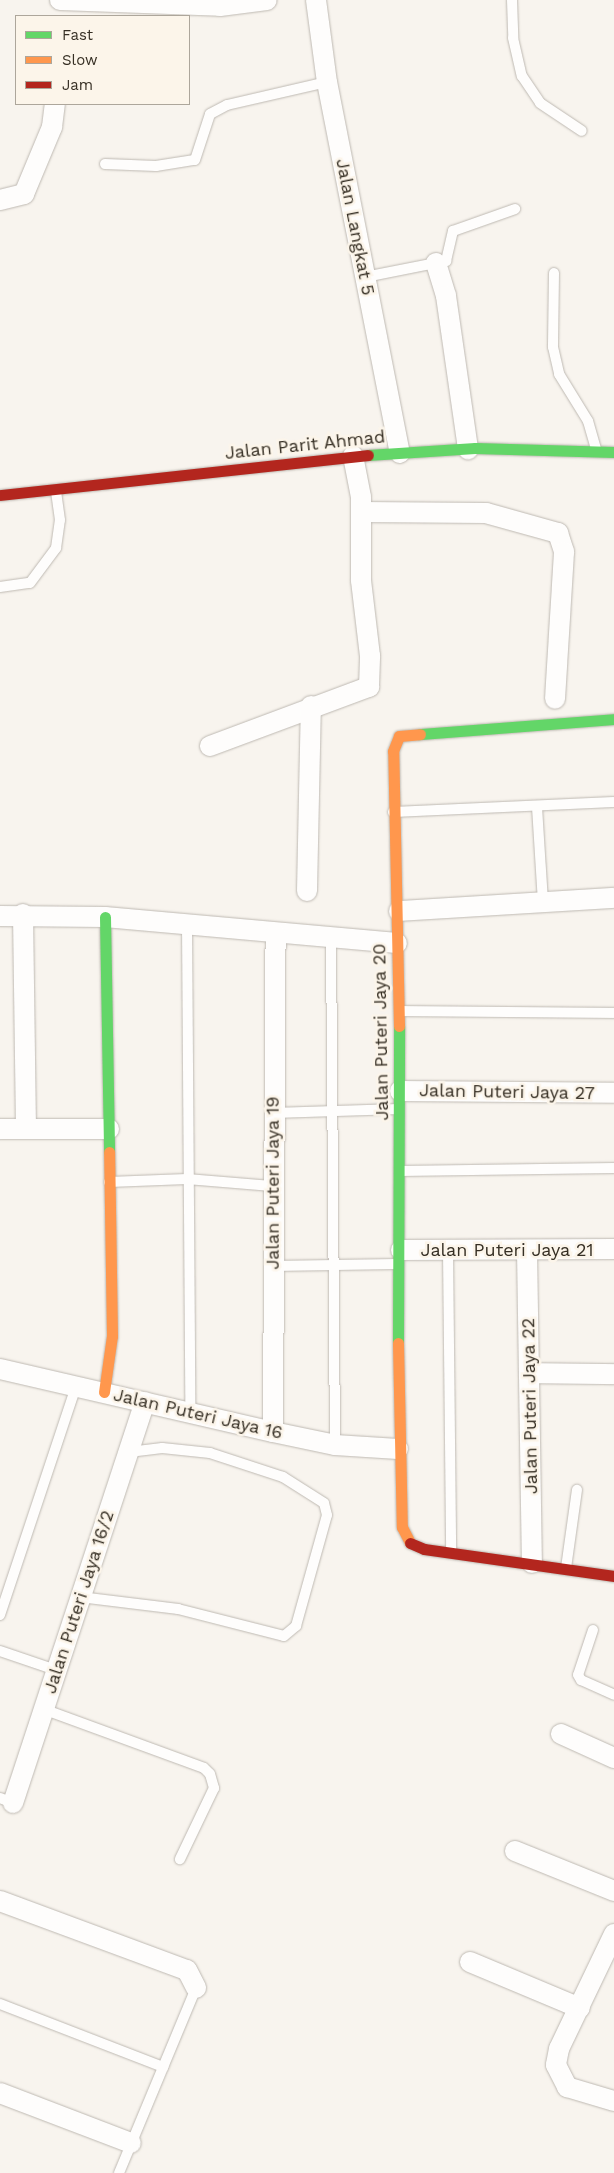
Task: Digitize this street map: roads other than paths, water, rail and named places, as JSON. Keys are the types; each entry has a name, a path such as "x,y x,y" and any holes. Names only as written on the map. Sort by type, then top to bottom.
{"street":[{"path":"61,4 220,6 267,0"},
{"name":"Jalan Langkat 5","path":"316,0 328,82 400,453"},
{"path":"0,200 24,194 52,127 55,105"},
{"path":"436,263 446,296 468,449"},
{"name":"Jalan Parit Ahmad","path":"0,495 57,493 355,463 400,453 468,449 614,452"},
{"path":"210,746 312,706 369,687 370,656 361,580 361,505 355,463"},
{"path":"361,505 486,513 558,533 564,552 555,698"},
{"path":"307,891 312,706"},
{"name":"Jalan Puteri Jaya 20","path":"451,1553 409,1543 402,1527 398,1449 401,1257 397,942 399,911 391,782 393,751 399,736 614,719"},
{"path":"399,911 614,898"},
{"path":"0,916 23,914 105,917 187,923 276,934 397,942"},
{"path":"23,914 26,1129"},
{"path":"104,1392 112,1336 105,917"},
{"name":"Jalan Puteri Jaya 19","path":"273,1432 272,1113 276,934"},
{"name":"Jalan Puteri Jaya 27","path":"400,1100 614,1094"},
{"path":"0,1129 108,1128"},
{"name":"Jalan Puteri Jaya 21","path":"401,1257 448,1250 614,1249"},
{"name":"Jalan Puteri Jaya 22","path":"527,1250 532,1563"},
{"path":"529,1373 614,1374"},
{"name":"Jalan Puteri Jaya 16","path":"2,1374 104,1392 273,1432 335,1444 398,1449"},
{"name":"Jalan Puteri Jaya 16/2","path":"6,1801 43,1709 145,1402"},
{"path":"451,1553 614,1576"},
{"path":"561,1734 614,1758"},
{"path":"515,1851 614,1892"},
{"path":"0,1901 187,1970 196,1988"},
{"path":"614,1934 558,2057 567,2087 614,2101"},
{"path":"470,1962 580,2008"},
{"path":"0,2094 131,2144"}],"lane":[{"path":"512,0 513,38 522,76 540,103 582,131"},
{"path":"105,164 156,166 195,160 210,114 227,105 328,82"},
{"path":"365,277 446,261 453,231 515,209"},
{"path":"554,273 553,347 559,374 588,421 597,451"},
{"path":"0,587 30,583 44,568 56,548 60,520 57,493"},
{"path":"393,812 537,807 614,802"},
{"path":"537,807 543,902"},
{"path":"187,923 190,1413"},
{"path":"331,938 335,1444"},
{"path":"398,1011 614,1013"},
{"path":"272,1113 332,1110 400,1100"},
{"path":"400,1171 614,1168"},
{"path":"108,1182 188,1179 272,1186"},
{"path":"448,1250 451,1553"},
{"path":"273,1266 401,1257"},
{"path":"0,1616 76,1387"},
{"path":"80,1597 178,1609 284,1636 296,1626 327,1515 324,1503 283,1477 210,1453 162,1448 129,1452"},
{"path":"566,1568 577,1490"},
{"path":"593,1630 578,1675 581,1680 614,1695"},
{"path":"0,1651 56,1670"},
{"path":"43,1709 204,1768 210,1774 214,1788 180,1859"},
{"path":"119,2173 196,1988"},
{"path":"0,2004 163,2067"}]}
